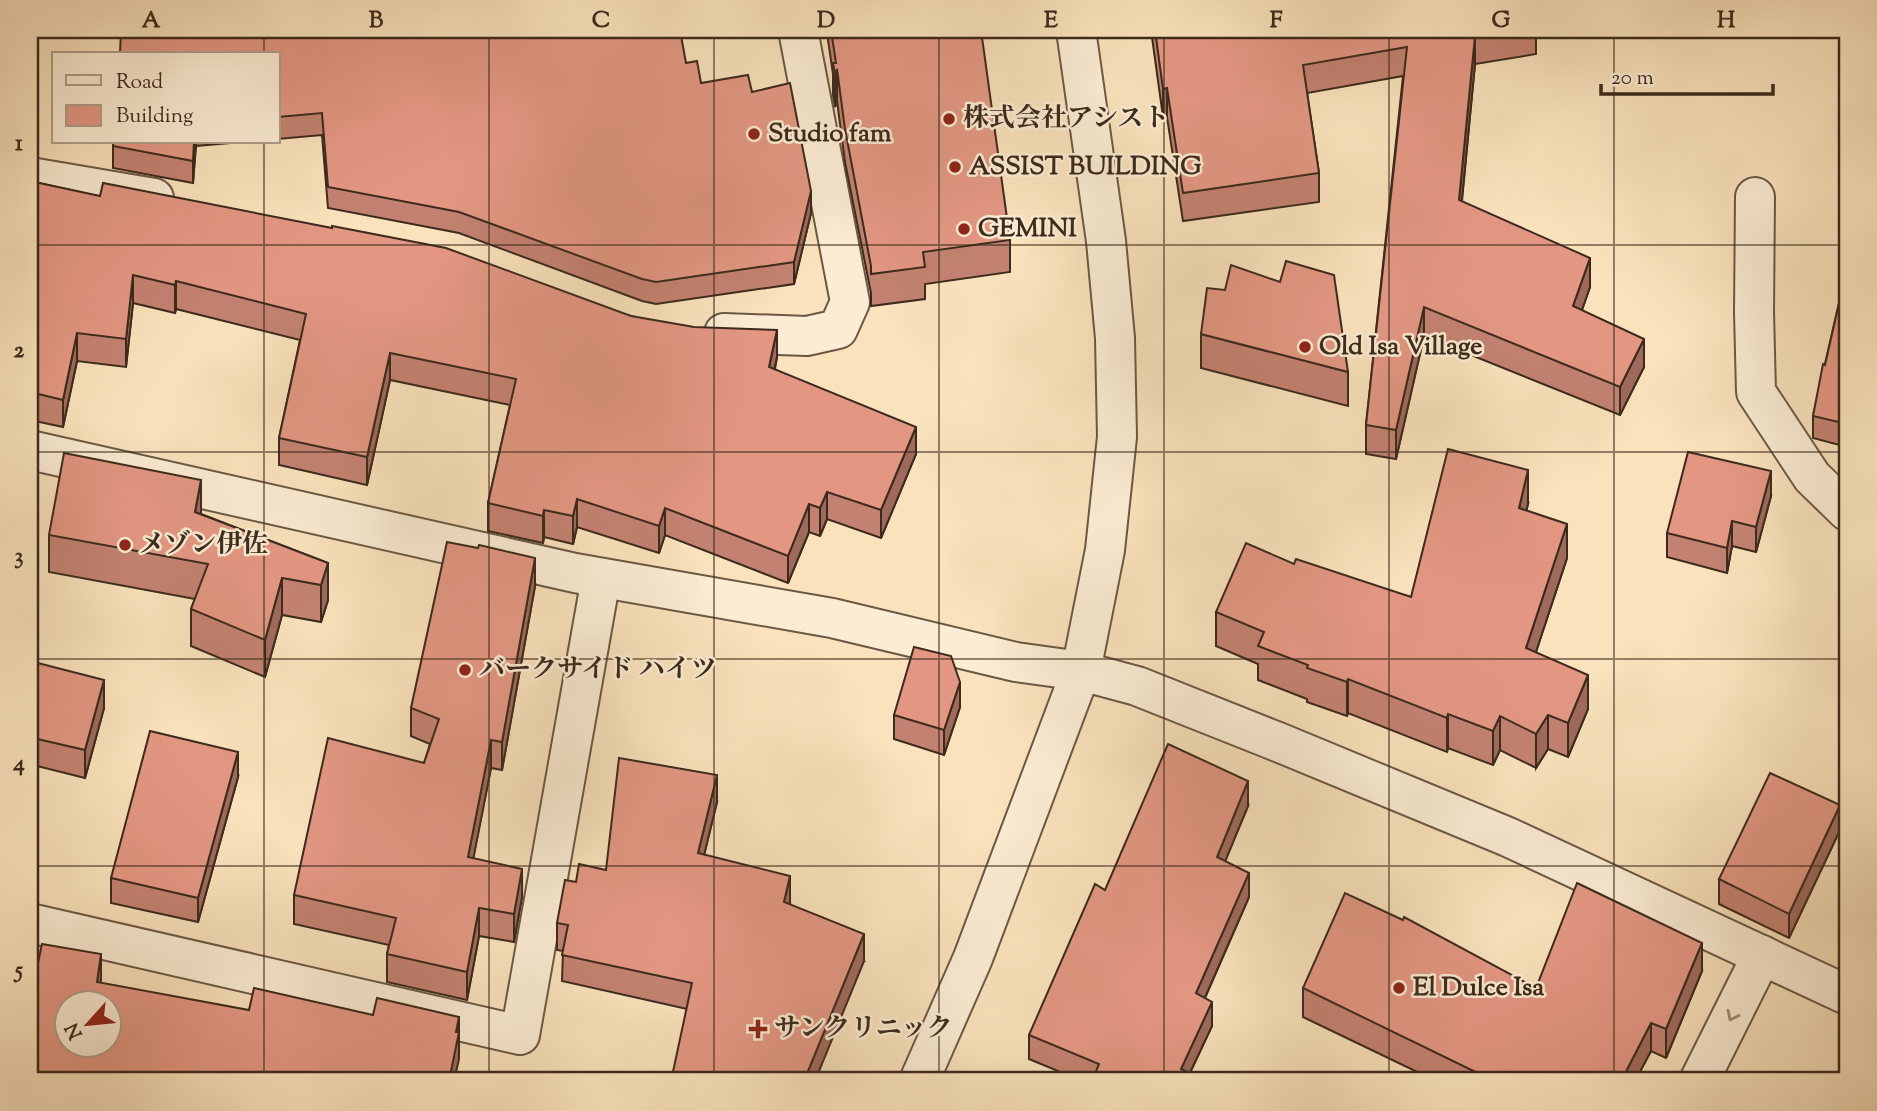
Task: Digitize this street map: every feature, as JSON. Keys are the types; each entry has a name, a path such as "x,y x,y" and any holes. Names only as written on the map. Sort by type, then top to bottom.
{"street":[{"path":"695,333 807,336 838,329 850,302 798,30"},
{"path":"919,1081 973,958 1081,671 1105,550 1118,437 1115,338 1106,241 1076,30"},
{"path":"30,177 183,203"},
{"path":"1755,197 1756,392 1812,477 1847,511"},
{"path":"30,450 601,578 832,618 1016,662 1081,671 1137,686 1508,837 1847,995"},
{"path":"30,923 520,1035 601,578"},
{"path":"1699,1081 1762,955"}],"building":[{"path":"121,30 680,30 686,63 697,61 701,83 748,75 752,92 790,83 811,191 794,262 656,282 459,212 328,187 322,113 280,117 280,52 120,52"},
{"path":"831,30 981,30 1010,240 923,252 925,267 871,274 837,69 835,75 833,63 836,63"},
{"path":"1155,30 1508,30 1475,36 1459,200 1590,258 1573,306 1644,339 1620,387 1424,307 1396,430 1366,425 1407,47 1303,65 1319,173 1183,193 1167,88 1163,89"},
{"path":"194,144 193,161 113,146"},
{"path":"1847,164 1847,210 1844,210"},
{"path":"30,181 100,196 103,183 446,248 631,316 694,327 777,330 769,367 916,427 881,510 827,492 820,508 809,504 788,556 665,508 659,526 577,499 573,516 544,510 543,516 488,503 516,379 390,353 367,457 279,438 306,314 176,281 175,285 133,275 126,339 77,333 63,400 30,392"},
{"path":"1286,261 1334,275 1348,372 1201,334 1207,288 1225,290 1231,265 1280,282"},
{"path":"1847,268 1847,424 1813,416"},
{"path":"1448,449 1528,470 1519,508 1567,524 1526,648 1588,675 1568,723 1548,715 1536,734 1500,716 1493,731 1448,714 1447,718 1348,679 1347,682 1307,668 1308,665 1258,646 1264,632 1216,612 1246,543 1294,564 1296,559 1411,597"},
{"path":"1688,452 1771,471 1756,527 1732,521 1727,548 1667,533"},
{"path":"64,453 201,480 195,512 328,563 321,585 282,578 265,640 191,609 208,564 49,535"},
{"path":"447,542 478,548 479,545 535,558 502,742 491,740 468,857 522,869 514,914 479,908 467,972 387,954 396,918 294,895 328,738 424,763 439,719 411,708"},
{"path":"30,594 37,595 30,627"},
{"path":"914,647 951,656 960,682 944,730 894,715"},
{"path":"30,661 104,680 85,750 33,738 30,753"},
{"path":"150,731 238,752 198,898 111,878"},
{"path":"1168,744 1248,781 1217,857 1249,873 1196,993 1212,1002 1181,1069 1207,1081 1092,1081 1099,1064 1029,1035 1095,884 1105,890"},
{"path":"619,758 717,775 698,853 790,876 784,902 864,934 804,1081 671,1081 692,983 562,955 568,925 557,923 565,880 576,882 579,864 606,870"},
{"path":"1770,773 1840,805 1789,914 1719,879"},
{"path":"1577,883 1702,943 1666,1029 1651,1023 1621,1081 1494,1081 1303,988 1345,893 1403,920 1404,917 1536,988"},
{"path":"42,944 101,954 97,982 249,1010 254,988 373,1015 377,998 459,1017 456,1032 459,1032 449,1081 30,1081 30,1000"}],"place":[{"name":"株式会社アシスト","path":"949,119"},
{"name":"Studio fam","path":"754,134"},
{"name":"ASSIST BUILDING","path":"955,167"},
{"name":"GEMINI","path":"964,229"},
{"name":"Old Isa Village","path":"1305,347"},
{"name":"メゾン伊佐","path":"125,545"},
{"name":"バークサイド ハイツ","path":"465,670"},
{"name":"El Dulce Isa","path":"1399,988"},
{"name":"サンクリニック","path":"758,1029"}]}
